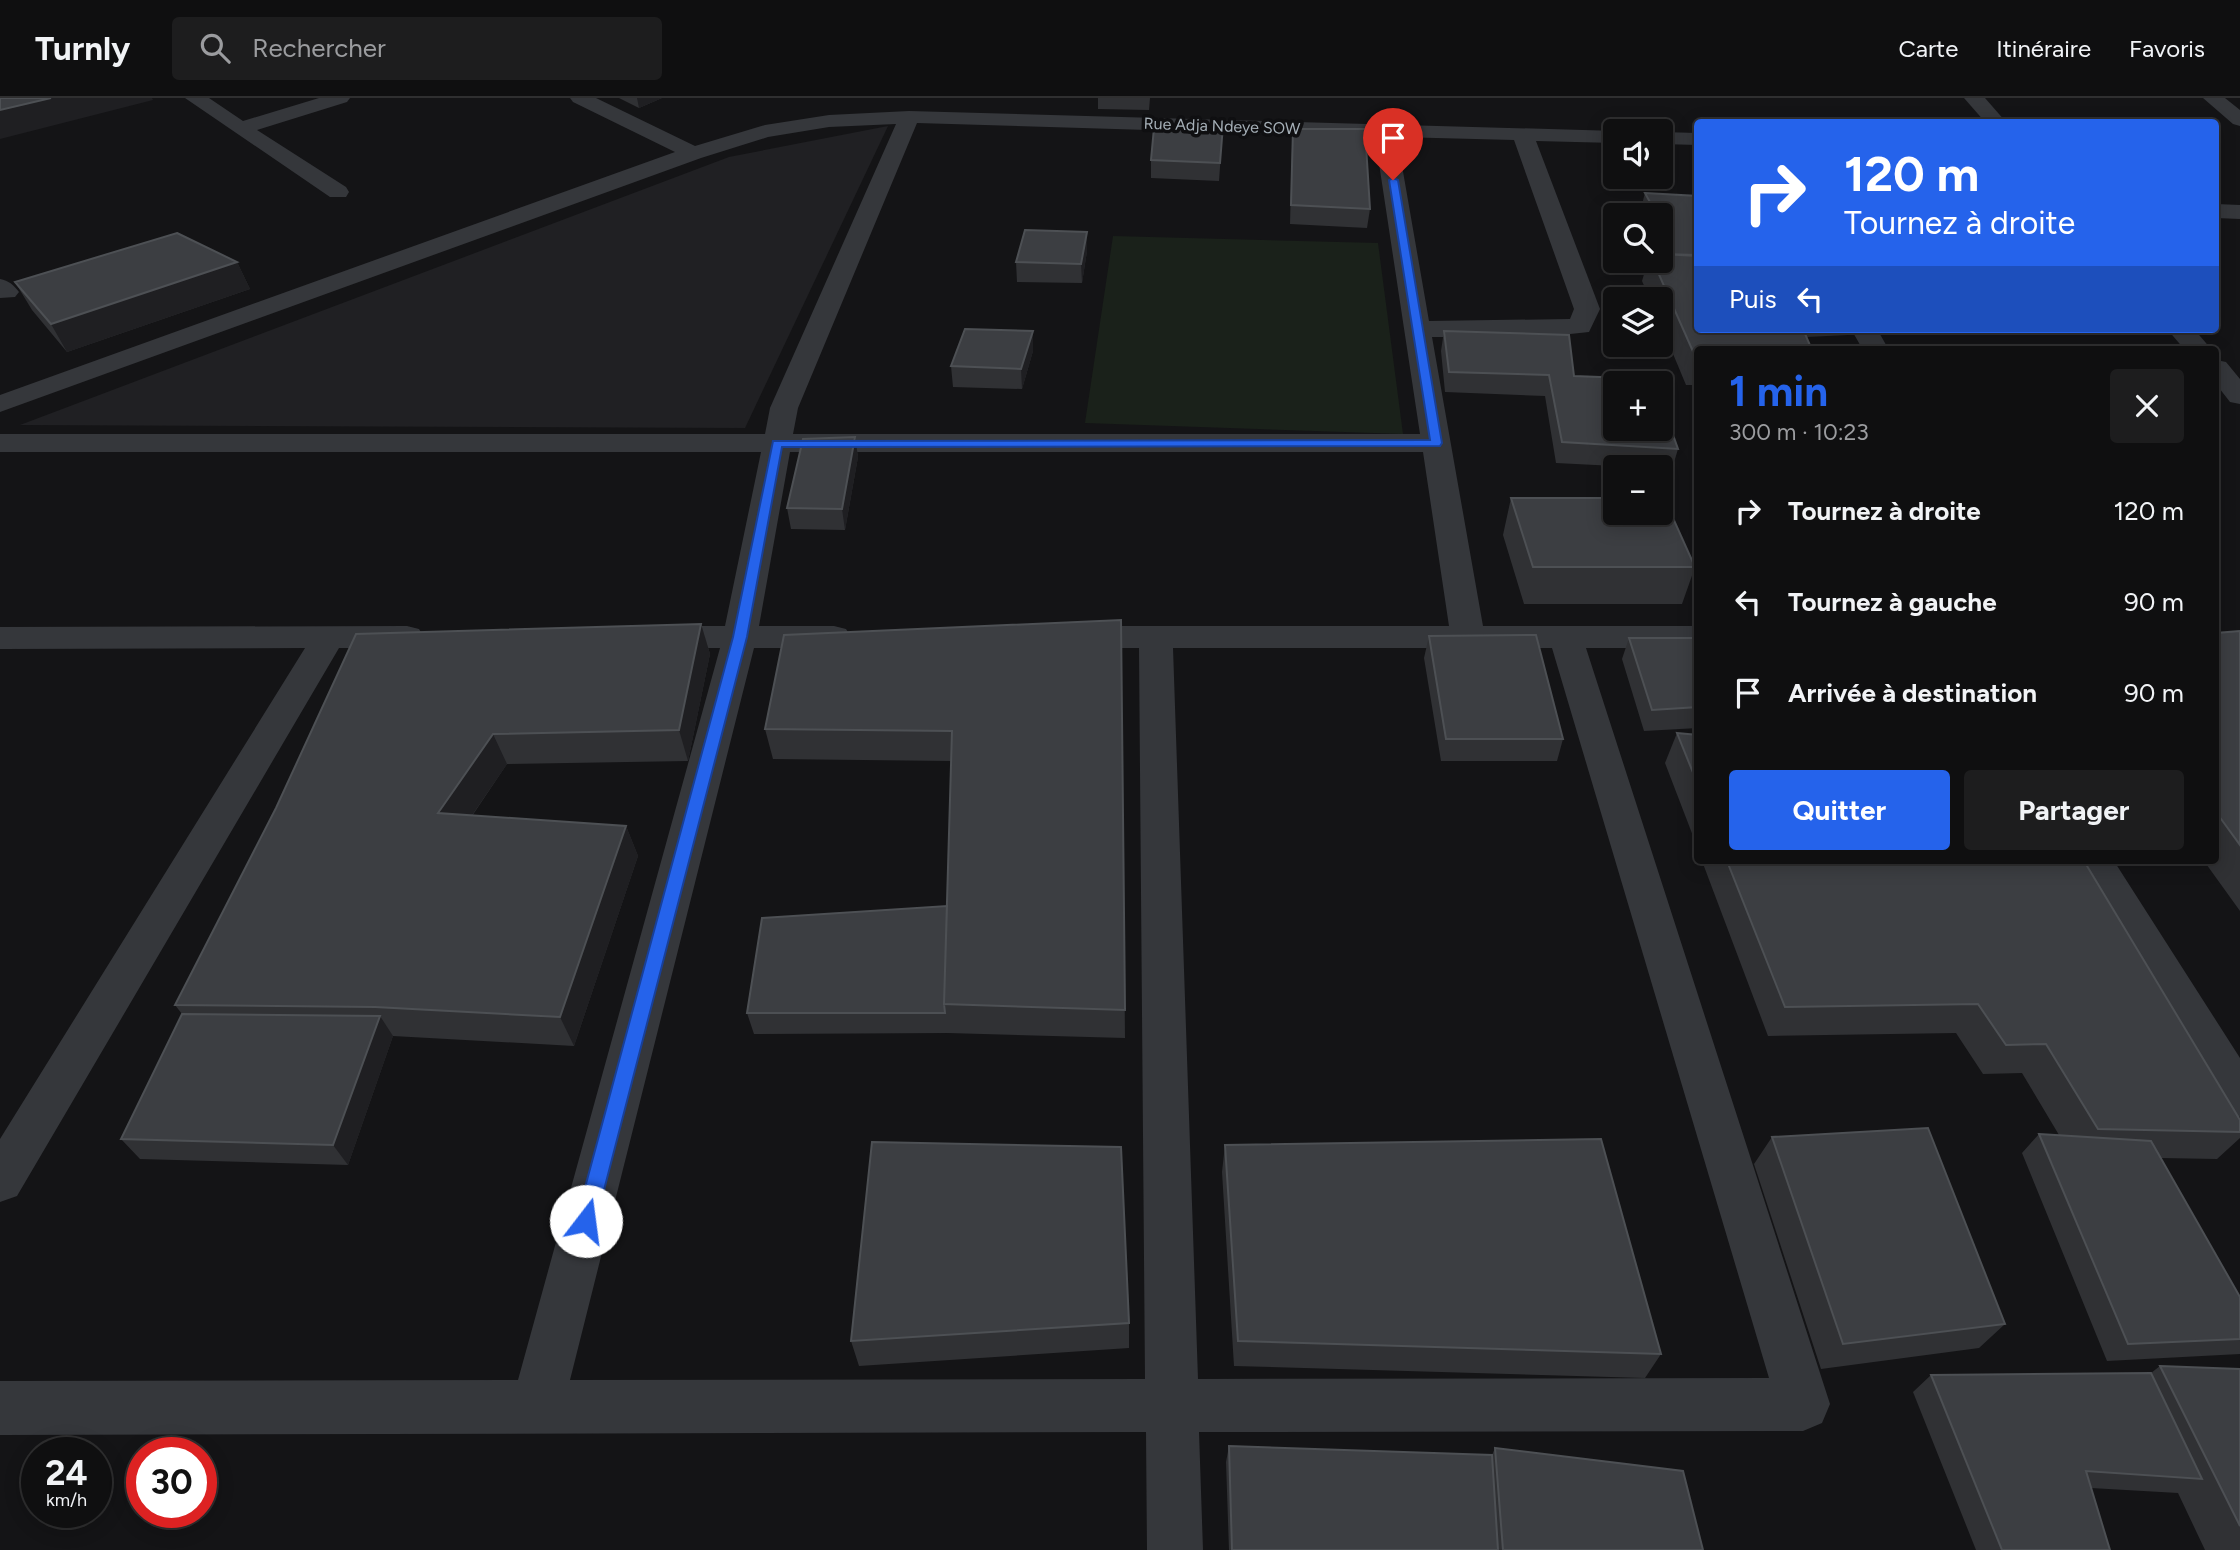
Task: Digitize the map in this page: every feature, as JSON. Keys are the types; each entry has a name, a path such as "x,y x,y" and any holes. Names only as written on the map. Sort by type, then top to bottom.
{"street":[{"path":"195,98 338,192"},
{"path":"241,128 340,98"},
{"path":"580,98 693,153"},
{"path":"875,119 885,98"},
{"path":"1158,124 1161,98"},
{"path":"1974,98 1993,119"},
{"path":"2213,98 2240,120"},
{"name":"Rue Adja Ndeye SOW","path":"0,404 693,153 765,131 803,116 830,121 909,117 1603,137"},
{"path":"537,1407 740,637 784,408 909,117"},
{"path":"1385,131 1468,637"},
{"path":"1418,329 1542,329 1580,326 1587,309 1523,135"},
{"path":"1673,138 1694,139"},
{"path":"2219,211 2240,212"},
{"path":"2184,333 2195,346"},
{"path":"2219,372 2240,396"},
{"path":"0,443 1436,443"},
{"path":"0,638 438,637"},
{"path":"616,637 864,637"},
{"path":"1045,637 1694,637"},
{"path":"1156,637 1175,1550"},
{"path":"0,1408 1803,1404 1566,637"},
{"path":"0,1181 329,638"},
{"path":"2095,864 2240,1097"}],"shaded area":[{"path":"888,126 745,428 20,425 729,157"},
{"path":"1113,236 1378,243 1403,434 1085,423"}],"building":[{"path":"0,98 51,98 0,110"},
{"path":"1223,125 1220,163 1151,160 1154,128"},
{"path":"1293,129 1365,129 1370,209 1291,205"},
{"path":"1645,193 1694,196 1694,255 1673,254 1673,203 1650,203"},
{"path":"1025,230 1087,232 1081,264 1016,262"},
{"path":"177,233 237,262 51,324 15,282"},
{"path":"1673,255 1694,256 1694,333 1805,333 1810,346 1694,346 1694,354 1673,306 1673,287 1664,287 1658,273 1673,273"},
{"path":"965,329 1033,331 1021,369 951,366"},
{"path":"1444,331 1569,335 1574,376 1603,377 1603,441 1673,441 1673,435 1678,449 1562,442 1549,375 1449,372"},
{"path":"855,437 842,509 787,508 803,439"},
{"path":"1511,498 1603,498 1603,525 1673,525 1673,518 1694,567 1533,567"},
{"path":"1121,620 1125,1010 944,1004 952,731 765,729 784,635"},
{"path":"701,624 679,730 493,734 438,813 626,826 560,1017 375,1007 175,1005 276,808 356,634"},
{"path":"2240,631 2240,845 2219,816 2219,633"},
{"path":"1536,635 1563,739 1446,739 1429,636"},
{"path":"1629,638 1694,638 1694,707 1652,710"},
{"path":"1677,733 1694,735 1694,775"},
{"path":"1728,864 2086,864 2240,1120 2240,1132 2098,1129 2046,1044 2006,1045 1978,1004 1785,1007"},
{"path":"947,906 945,1013 747,1013 762,918"},
{"path":"182,1014 380,1016 333,1145 121,1139"},
{"path":"1928,1128 2005,1324 1843,1344 1772,1137"},
{"path":"2039,1134 2151,1141 2240,1297 2240,1339 2128,1344"},
{"path":"1601,1139 1661,1354 1238,1341 1225,1145"},
{"path":"872,1142 1121,1147 1129,1323 851,1341"},
{"path":"2160,1366 2240,1369 2240,1526"},
{"path":"2151,1373 2202,1479 2086,1471 2110,1550 2002,1550 1931,1375"},
{"path":"1229,1446 1492,1455 1498,1550 1232,1550"},
{"path":"1495,1448 1683,1471 1703,1550 1503,1550"}],"route":[{"path":"586,1221 740,637 777,443 1436,443 1393,180"}]}
